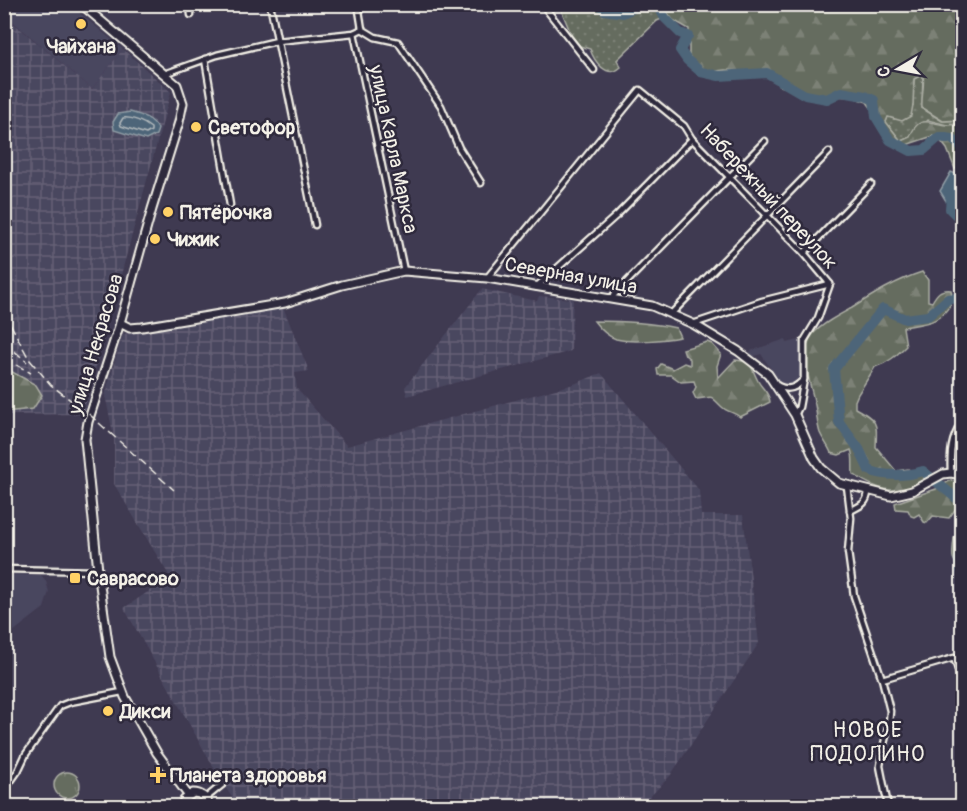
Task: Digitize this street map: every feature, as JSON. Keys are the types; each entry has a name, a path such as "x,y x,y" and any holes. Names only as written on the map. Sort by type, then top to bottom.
{"street":[{"name":"улица Некрасова","path":"81,4 177,85 183,103 120,323 88,422 85,439 98,571 110,657 122,692 157,753 188,795"},
{"path":"190,4 191,15"},
{"path":"270,4 315,225"},
{"path":"358,4 362,29 375,37 398,42 441,106 459,148 481,183"},
{"path":"542,4 594,70"},
{"path":"164,74 205,59 277,41 354,33 362,29"},
{"name":"улица Карла Маркса","path":"354,33 404,271"},
{"path":"205,59 230,205"},
{"name":"Набережный переулок","path":"487,278 640,90 684,126 692,139 804,253 830,284 818,318 804,341 804,379 799,407 795,415"},
{"path":"536,286 617,216 692,139"},
{"path":"610,299 765,141"},
{"path":"672,313 829,152"},
{"path":"804,253 871,184"},
{"name":"Северная улица","path":"120,323 130,328 142,327 285,303 342,285 404,271 487,278 652,306 693,324 757,364 778,386 795,415 814,458 821,468 839,483 886,496 899,495 912,491 937,476 951,473"},
{"path":"693,324 762,301 830,284"},
{"path":"778,386 790,389 798,387 804,379"},
{"path":"963,422 952,442 950,453 951,473 963,475"},
{"path":"847,486 850,511 848,552 854,596 882,679 890,711 880,766 888,807"},
{"path":"850,511 863,505 868,492"},
{"path":"4,569 98,571"},
{"path":"882,679 954,658 963,681"},
{"path":"4,791 26,754 60,706 122,692"},
{"path":"206,798 223,784"},
{"path":"182,807 183,800 188,795 198,793 206,798 208,807"}],"shaded area":[{"path":"5,5 70,5 123,49 92,89 5,15"},
{"path":"4,15 92,89 123,49 171,92 83,414 5,415"},
{"path":"482,289 537,301 539,296 573,299 571,351 407,396 405,387"},
{"path":"283,307 309,371 295,373 297,389 347,446 574,384 601,373 699,490 701,515 743,515 759,643 670,776 641,806 238,806 223,784 124,608 170,577 114,484 114,438 105,395 123,334"},
{"path":"786,339 787,343 799,340 803,378 796,385 782,386 761,354 752,357 750,351"},
{"path":"5,574 41,575 46,581 49,592 44,608 5,638"}],"green space":[{"path":"559,5 662,5 669,16 657,21 617,60 621,67 611,71 602,67 590,49 580,46 572,36"},
{"path":"662,5 962,5 962,120 943,121 922,108 923,74 914,79 911,116 902,121 888,117 886,122 901,141 910,137 921,122 962,126 962,166 955,169 947,149 936,135 903,146 892,138 867,102 852,97 815,95 780,86 773,73 725,70 707,72 695,66 689,55 689,29 673,20"},
{"path":"923,74 922,108 942,121 962,120 962,126 928,120 911,137 901,141 886,122 888,116 894,119 913,105 914,79"},
{"path":"922,272 928,280 928,301 932,302 939,292 944,290 951,290 953,300 938,318 926,323 903,327 906,346 892,359 875,367 855,401 855,408 872,419 876,427 876,447 896,471 908,469 924,476 925,482 915,486 888,490 871,485 853,474 851,450 839,455 831,453 821,436 807,369 806,350 813,334 826,323 886,288"},
{"path":"594,321 635,322 666,326 676,328 680,337 639,341 616,339 604,332"},
{"path":"707,342 721,354 717,366 718,378 735,360 745,362 751,366 770,402 740,417 724,409 711,397 696,399 693,393 696,387 694,381 681,382 671,375 658,375 657,369 661,364 673,369 684,363 690,365 690,359 685,355 683,349"},
{"path":"5,368 36,385 42,395 33,409 5,412"},
{"path":"951,480 959,483 962,492 962,506 957,507 949,518 933,516 927,523 919,514 914,517 908,510 896,509 895,503 936,489"},
{"path":"962,517 962,568 955,563 953,552 954,538 960,531"},
{"path":"67,772 76,776 80,785 76,794 67,798 58,794 54,785 58,776"}],"water":[{"path":"130,112 153,122 158,129 156,135 146,140 114,130 113,122 118,114"},
{"path":"951,172 956,174 960,181 952,200 946,201 940,191"}],"waterway":[{"path":"600,4 604,10 623,13 642,4"},
{"path":"648,4 660,9 665,18 680,33 688,36 680,50 687,60 701,72 719,76 767,73 805,95 827,99 841,92 865,96 874,100 876,117 890,140 911,151 924,150 939,137 952,139 962,147"},
{"path":"962,170 951,197 950,209 962,219"},
{"path":"962,306 958,298 948,299 928,316 905,319 883,309 834,369 839,422 859,449 869,470 896,475 923,471 962,503"},
{"path":"962,550 959,560 962,573"}],"railway":[{"path":"4,312 29,359 51,385 90,415 174,490"},
{"path":"4,342 27,362"},
{"path":"4,358 31,373"}],"place":[{"name":"Чайхана","path":"81,24"},
{"name":"Светофор","path":"196,127"},
{"name":"Пятёрочка","path":"168,212"},
{"name":"Чижик","path":"155,239"},
{"name":"Саврасово","path":"75,578"},
{"name":"Дикси","path":"108,711"},
{"name":"Планета здоровья","path":"158,775"}],"district":[{"name":"НОВОЕ ПОДОЛИНО","path":"868,742"}]}
